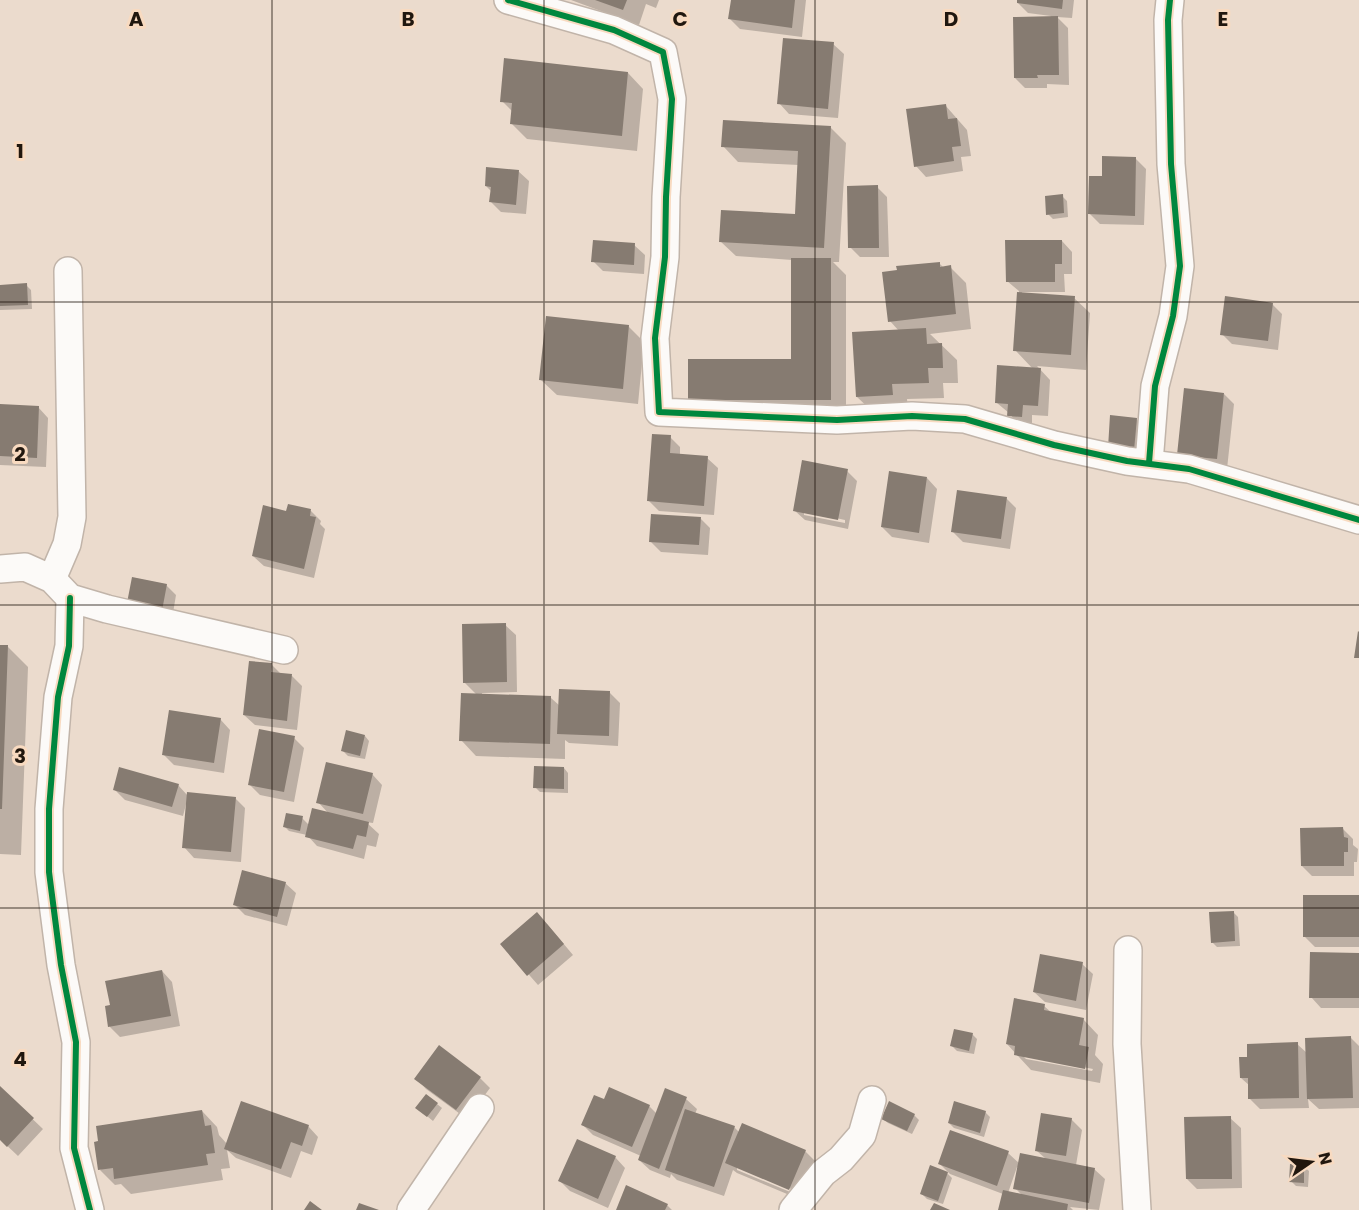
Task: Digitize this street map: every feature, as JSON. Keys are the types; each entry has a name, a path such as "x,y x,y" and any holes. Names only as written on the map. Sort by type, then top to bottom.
{"street":[{"path":"508,0 614,30 663,52 672,99 665,257 655,338 659,412 837,420 912,416 965,419 1054,445 1127,461 1189,469 1359,520"},
{"path":"1149,463 1155,386 1173,316 1180,266 1171,152 1167,20 1170,0"},
{"path":"68,271 72,517 61,589 69,646 58,697 49,809 49,872 61,966 76,1042 74,1148 90,1210"},
{"path":"0,569 25,567 61,589 107,609 284,650"},
{"path":"1128,950 1127,1044 1137,1210"},
{"path":"793,1210 823,1173 841,1158 862,1135 872,1100"},
{"path":"411,1210 480,1108"}],"building":[{"path":"595,0 627,0 623,10"},
{"path":"731,0 795,0 792,28 728,19"},
{"path":"1017,0 1063,0 1062,9 1017,3"},
{"path":"1058,16 1059,75 1014,78 1013,17"},
{"path":"783,38 834,42 828,109 777,104"},
{"path":"504,58 628,72 622,136 510,124 512,103 500,102"},
{"path":"946,104 948,119 957,118 961,146 952,147 954,161 914,167 906,109"},
{"path":"723,120 831,126 824,248 719,242 721,210 795,214 798,151 721,147"},
{"path":"1102,156 1136,157 1135,216 1088,214 1089,176 1102,176"},
{"path":"486,167 519,170 516,205 489,202 491,187 485,186"},
{"path":"878,185 879,248 848,248 847,186"},
{"path":"1063,194 1064,213 1046,215 1045,196"},
{"path":"593,240 635,243 634,265 591,262"},
{"path":"1005,240 1062,240 1062,264 1055,264 1055,282 1006,282"},
{"path":"791,258 831,258 831,400 688,400 688,359 791,359"},
{"path":"940,262 940,267 951,265 956,314 888,322 882,272 897,270 896,266"},
{"path":"27,283 28,305 0,306 0,285"},
{"path":"1017,292 1075,296 1071,355 1013,351"},
{"path":"1225,296 1273,303 1268,341 1220,335"},
{"path":"546,316 629,325 623,389 539,380"},
{"path":"926,328 927,344 942,343 943,368 928,368 929,383 892,384 893,395 856,397 852,332"},
{"path":"997,365 1041,368 1038,406 1023,405 1022,417 1007,416 1008,404 995,403"},
{"path":"1184,388 1224,393 1217,459 1177,455"},
{"path":"0,404 39,406 37,458 0,456"},
{"path":"1110,415 1137,418 1134,450 1108,448"},
{"path":"652,434 671,435 670,453 708,456 704,506 647,501"},
{"path":"802,460 848,469 838,520 793,511"},
{"path":"889,471 927,477 919,533 881,527"},
{"path":"957,490 1007,497 1001,539 951,532"},
{"path":"288,504 311,509 310,516 316,517 304,569 252,556 263,505 286,511"},
{"path":"651,514 701,517 699,545 649,542"},
{"path":"132,577 167,584 161,616 126,608"},
{"path":"506,623 507,682 463,683 462,624"},
{"path":"1358,631 1359,658 1354,658"},
{"path":"0,645 8,645 2,809 0,809"},
{"path":"249,661 272,663 271,672 292,674 287,721 243,715"},
{"path":"559,689 610,691 609,736 557,734"},
{"path":"461,693 551,696 550,744 459,741"},
{"path":"169,710 221,718 214,763 162,755"},
{"path":"259,729 295,736 284,792 248,785"},
{"path":"346,730 365,735 360,756 341,751"},
{"path":"326,762 373,773 363,814 316,803"},
{"path":"534,766 564,767 564,789 533,788"},
{"path":"119,767 179,784 172,807 113,790"},
{"path":"187,792 236,797 231,852 182,848"},
{"path":"312,808 369,822 366,837 357,835 353,849 305,837"},
{"path":"286,813 303,816 300,831 283,827"},
{"path":"1343,827 1344,837 1348,838 1348,852 1344,852 1344,866 1301,866 1300,828"},
{"path":"242,870 286,882 277,917 233,905"},
{"path":"1303,895 1359,895 1359,937 1303,937"},
{"path":"1234,911 1235,941 1211,943 1209,912"},
{"path":"537,912 564,944 527,976 500,944"},
{"path":"1310,952 1359,953 1359,998 1309,998"},
{"path":"1040,954 1083,962 1076,1001 1033,992"},
{"path":"162,970 171,1016 108,1027 105,1006 110,1005 105,981"},
{"path":"1014,998 1045,1004 1044,1010 1084,1018 1079,1045 1089,1047 1085,1069 1014,1055 1015,1046 1006,1044"},
{"path":"954,1029 973,1033 969,1051 950,1046"},
{"path":"1351,1036 1353,1098 1307,1099 1305,1038"},
{"path":"1298,1042 1299,1098 1248,1099 1248,1078 1240,1078 1239,1057 1247,1057 1247,1044"},
{"path":"439,1045 481,1077 456,1110 414,1079"},
{"path":"0,1086 34,1118 7,1147 0,1140"},
{"path":"609,1087 650,1105 632,1147 581,1125 594,1095 604,1099"},
{"path":"665,1088 687,1097 659,1169 638,1160"},
{"path":"426,1094 438,1103 427,1117 415,1108"},
{"path":"241,1101 309,1125 302,1146 291,1142 281,1169 224,1149"},
{"path":"889,1101 915,1114 907,1131 881,1119"},
{"path":"954,1101 986,1111 980,1133 948,1123"},
{"path":"685,1109 735,1126 714,1187 665,1170"},
{"path":"202,1110 205,1126 211,1125 215,1153 206,1154 208,1165 114,1179 113,1168 98,1170 94,1142 98,1141 96,1126"},
{"path":"1041,1113 1072,1118 1066,1156 1035,1151"},
{"path":"1231,1116 1232,1179 1186,1179 1184,1117"},
{"path":"742,1123 806,1150 789,1190 725,1163"},
{"path":"950,1130 1009,1151 997,1186 938,1164"},
{"path":"577,1139 616,1156 598,1199 558,1181"},
{"path":"1020,1153 1095,1168 1089,1203 1013,1189"},
{"path":"1290,1164 1304,1165 1304,1183 1289,1182"},
{"path":"930,1165 948,1172 938,1201 920,1194"},
{"path":"626,1185 668,1204 665,1210 616,1210"},
{"path":"1003,1190 1068,1204 1067,1210 998,1210"},
{"path":"310,1201 322,1210 304,1210"},
{"path":"359,1203 379,1210 356,1210"},
{"path":"934,1203 950,1210 930,1210"}],"cycle path":[{"path":"508,0 614,30 663,52 672,99 665,257 655,338 659,412 837,420 912,416 965,419 1054,445 1127,461 1189,469 1359,520"},
{"path":"1149,463 1155,386 1173,316 1180,266 1171,164 1168,20 1170,0"},
{"path":"70,598 69,646 58,697 49,809 49,872 61,965 76,1042 74,1148 90,1210"}]}
